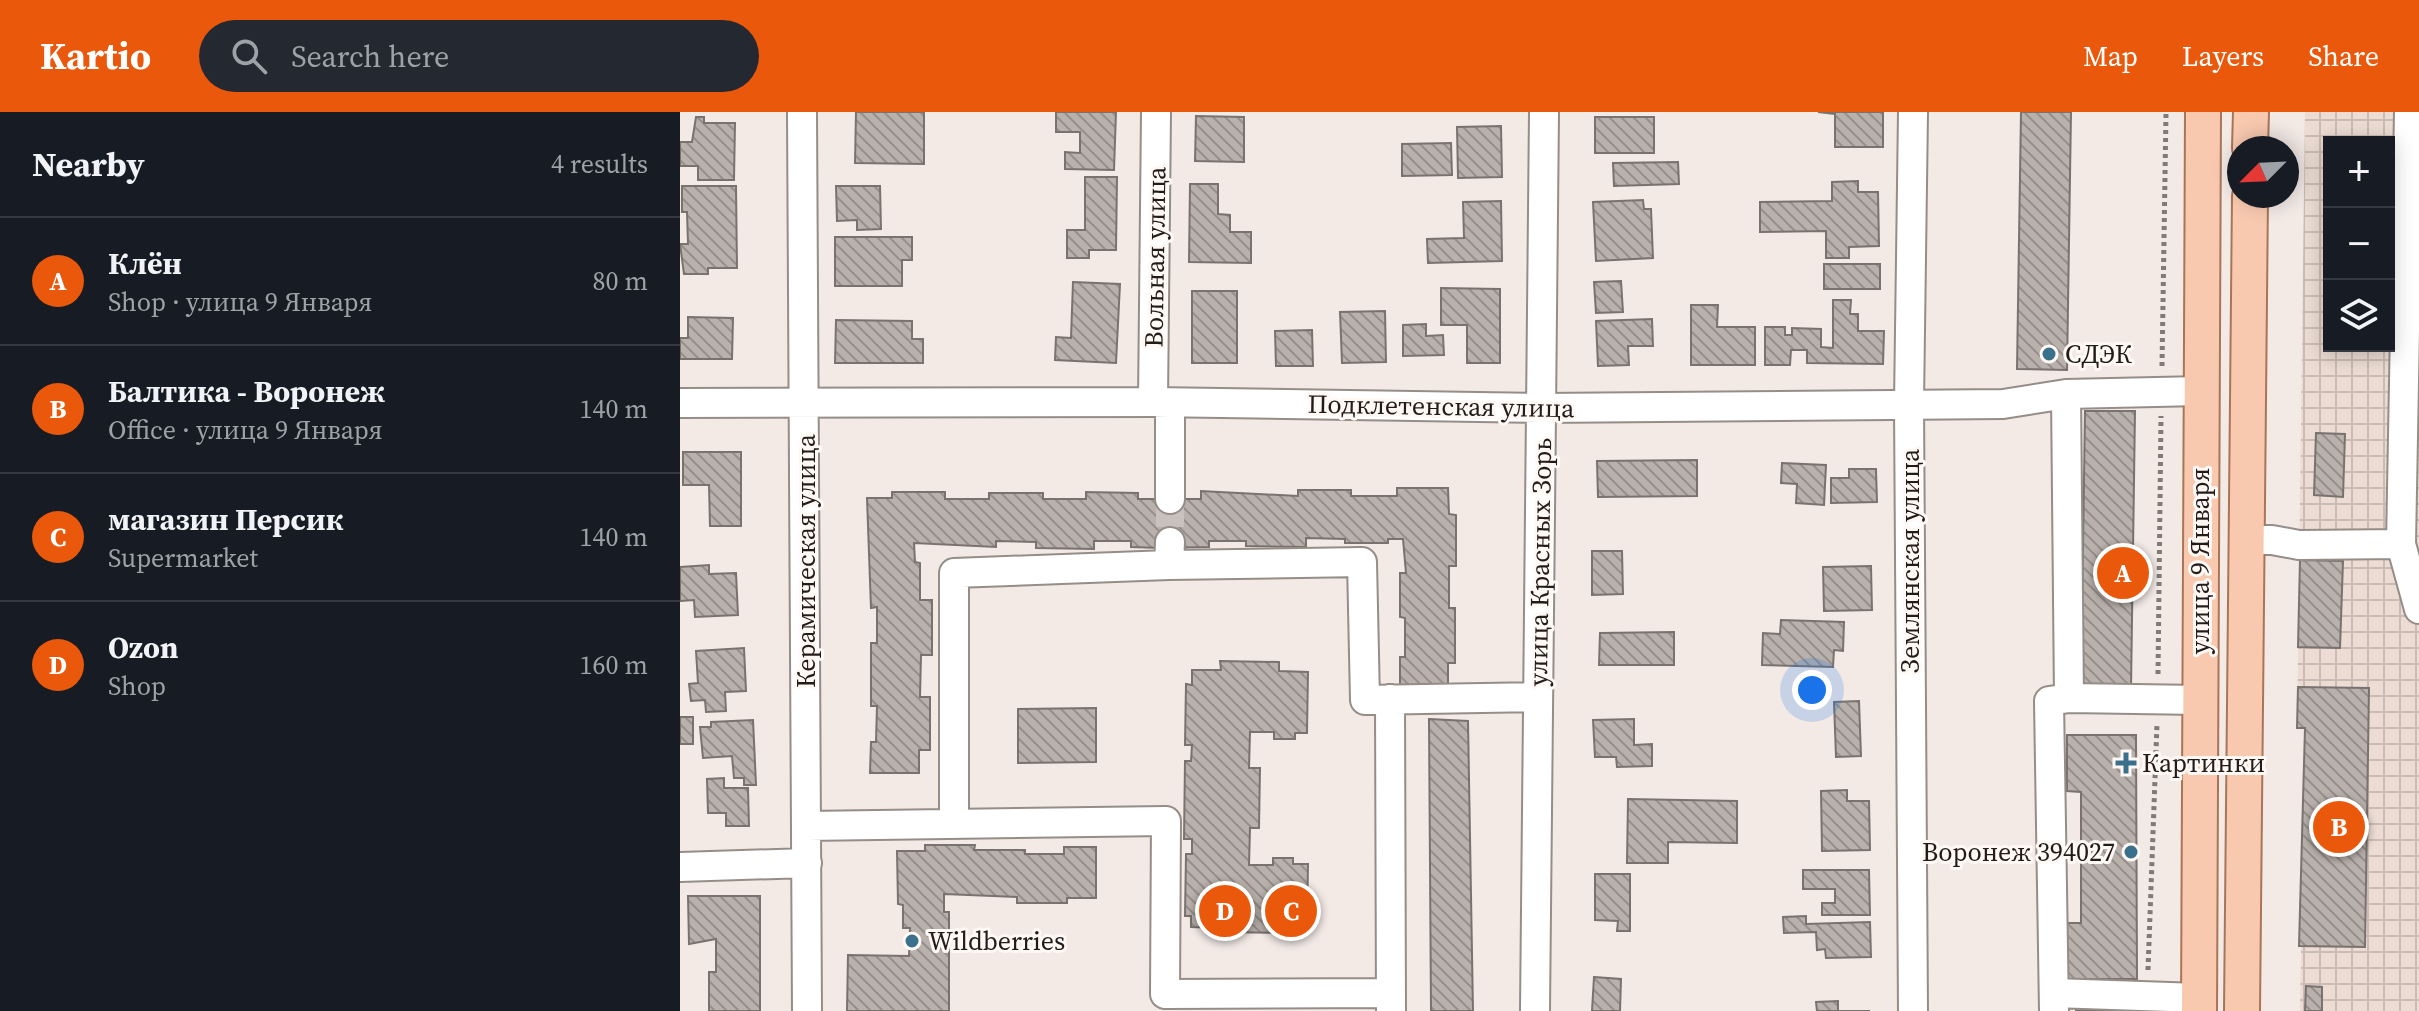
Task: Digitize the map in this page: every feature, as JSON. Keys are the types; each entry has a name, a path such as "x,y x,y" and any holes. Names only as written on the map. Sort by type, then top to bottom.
{"main road":[{"name":"улица 9 Января","path":"2199,1004 2203,112"},
{"path":"2250,136 2251,112"},
{"name":"улица 9 Января","path":"2242,1011 2250,208"}],"street":[{"name":"Керамическая улица","path":"802,112 807,1011"},
{"name":"Вольная улица","path":"1156,112 1162,402 1170,499"},
{"name":"улица Красных Зорь","path":"1535,1011 1544,112"},
{"name":"Землянская улица","path":"1913,112 1909,404 1913,1011"},
{"path":"2409,112 2401,544 2419,609"},
{"name":"Подклетенская улица","path":"680,403 1162,402 1541,408 2003,404 2066,394 2201,391"},
{"path":"2066,394 2069,698"},
{"path":"2246,540 2272,540 2299,545 2401,544"},
{"path":"954,824 954,573 1170,553 1362,562 1365,700 1538,697"},
{"path":"2199,1004 2148,993 2054,1002 2049,701 2069,698 2200,700"},
{"path":"807,826 1166,821 1165,994 1390,1002 1390,699"},
{"path":"680,867 807,863"}],"path":[{"path":"2148,993 2157,699 2166,112"}],"shaded area":[{"path":"2305,112 2419,112 2419,1011 2300,1011 2305,729 2297,728"}],"building":[{"path":"856,112 924,112 924,164 855,163"},
{"path":"1056,112 1116,112 1114,170 1065,169 1065,152 1080,153 1080,132 1056,132"},
{"path":"1818,112 1883,112 1883,147 1835,147 1835,114"},
{"path":"2021,112 2071,112 2067,370 2017,369"},
{"path":"1196,116 1244,117 1244,162 1195,161"},
{"path":"696,117 704,117 704,123 735,123 734,180 698,180 698,166 680,166 680,142 692,142"},
{"path":"1595,117 1654,117 1654,153 1595,153"},
{"path":"1501,126 1502,177 1458,178 1457,127"},
{"path":"1451,143 1452,175 1402,176 1402,144"},
{"path":"1678,162 1679,184 1614,186 1613,163"},
{"path":"1085,177 1117,177 1116,250 1089,250 1089,258 1067,258 1067,230 1085,230"},
{"path":"1858,181 1858,192 1878,192 1879,246 1849,247 1849,258 1826,258 1826,231 1760,232 1760,202 1832,201 1832,182"},
{"path":"1190,184 1218,184 1218,214 1230,215 1230,232 1251,232 1251,263 1189,262"},
{"path":"682,186 736,186 737,268 708,268 708,274 684,274 680,244 688,244 687,212 682,212"},
{"path":"836,186 880,186 881,229 857,230 857,220 837,221"},
{"path":"1643,200 1644,209 1651,209 1653,258 1596,261 1593,202"},
{"path":"1501,201 1502,261 1428,263 1427,239 1464,238 1463,202"},
{"path":"835,237 912,237 912,260 902,260 902,286 835,286"},
{"path":"1824,264 1880,264 1880,289 1824,289"},
{"path":"1621,281 1623,312 1596,313 1594,282"},
{"path":"1073,282 1120,284 1116,363 1055,360 1056,337 1071,338"},
{"path":"1441,288 1500,289 1500,363 1467,363 1467,325 1441,325"},
{"path":"1192,291 1237,291 1237,363 1192,363"},
{"path":"1833,300 1851,300 1850,314 1858,314 1858,331 1884,331 1883,364 1807,363 1807,350 1791,350 1790,365 1765,365 1765,327 1785,327 1785,335 1792,335 1792,328 1821,329 1821,347 1833,348"},
{"path":"1691,305 1718,305 1717,327 1755,327 1755,365 1691,365"},
{"path":"1385,311 1386,362 1342,363 1340,312"},
{"path":"688,317 733,318 732,359 680,359 680,338 688,338"},
{"path":"1652,319 1653,346 1628,346 1629,365 1598,366 1596,321"},
{"path":"836,320 912,321 912,339 923,339 923,363 835,363"},
{"path":"1426,324 1426,336 1443,335 1444,355 1403,356 1403,325"},
{"path":"1312,330 1313,366 1276,366 1275,331"},
{"path":"2085,411 2135,411 2131,689 2081,688"},
{"path":"2316,433 2345,434 2343,497 2314,495"},
{"path":"683,452 741,452 741,526 710,526 709,485 683,485"},
{"path":"1697,460 1697,496 1598,497 1597,461"},
{"path":"1782,463 1826,465 1824,505 1796,503 1797,484 1781,483"},
{"path":"1849,469 1876,469 1877,502 1831,503 1831,478 1849,478"},
{"path":"1397,488 1448,488 1449,514 1456,515 1456,566 1449,566 1449,608 1455,608 1455,663 1448,663 1448,685 1400,685 1400,657 1405,657 1405,618 1400,617 1400,573 1406,573 1403,539 1388,539 1388,543 1345,543 1345,539 1306,538 1306,547 1246,546 1246,541 1209,541 1209,547 1160,548 1131,547 1131,541 1094,541 1094,549 1036,548 1036,542 996,541 996,547 914,543 915,562 920,563 920,600 932,600 932,655 921,655 920,697 930,697 930,750 919,750 919,773 870,773 871,742 876,742 877,706 871,706 871,643 877,643 877,607 871,608 867,498 892,498 892,492 945,492 945,499 989,499 989,493 1043,493 1043,499 1086,499 1086,492 1138,493 1138,499 1201,499 1201,491 1298,496 1298,490 1351,490 1351,496 1397,496"},
{"path":"1592,551 1622,551 1623,594 1592,595"},
{"path":"2300,560 2343,561 2340,648 2298,647"},
{"path":"709,565 709,574 736,573 738,615 695,617 694,600 680,601 680,567"},
{"path":"1871,566 1872,610 1824,611 1823,567"},
{"path":"1781,620 1844,622 1843,651 1834,650 1833,667 1762,665 1763,633 1780,634"},
{"path":"1674,632 1674,665 1599,665 1600,633"},
{"path":"744,648 746,691 725,692 726,711 706,712 705,700 691,701 689,684 698,683 696,651"},
{"path":"1220,661 1279,662 1279,671 1308,672 1307,733 1295,733 1295,739 1274,739 1274,732 1250,732 1249,768 1260,768 1259,828 1250,828 1249,865 1273,865 1273,858 1293,858 1293,864 1308,864 1307,922 1282,922 1281,933 1221,932 1221,928 1191,927 1191,916 1185,916 1186,854 1192,854 1192,839 1184,839 1185,761 1191,761 1192,745 1185,745 1186,684 1192,685 1192,670 1221,670"},
{"path":"2298,687 2369,688 2365,947 2299,946 2305,728 2297,728"},
{"path":"1859,701 1861,756 1836,757 1834,702"},
{"path":"1096,708 1096,762 1018,763 1018,709"},
{"path":"680,717 693,717 693,744 680,744"},
{"path":"1429,719 1468,721 1473,1011 1431,1011"},
{"path":"1634,719 1634,745 1652,744 1652,766 1617,767 1616,757 1595,757 1593,720"},
{"path":"753,720 756,785 744,785 744,778 734,778 732,756 703,758 700,727 711,727 711,722"},
{"path":"2067,735 2136,735 2137,979 2067,979 2066,923 2081,923 2081,792 2067,791"},
{"path":"724,778 724,788 748,788 749,826 726,826 726,813 708,813 707,779"},
{"path":"1847,790 1847,801 1869,801 1870,850 1822,851 1821,791"},
{"path":"1628,799 1737,801 1737,843 1668,842 1668,863 1627,863"},
{"path":"925,845 975,845 974,850 1025,850 1025,854 1064,854 1064,847 1096,847 1096,898 1067,898 1067,903 1017,903 1017,897 944,894 944,912 949,912 949,1011 847,1011 848,955 909,956 910,928 903,928 903,905 898,904 897,851 925,851"},
{"path":"1803,870 1869,870 1870,915 1822,915 1822,903 1835,903 1835,889 1803,889"},
{"path":"1595,874 1630,874 1630,931 1617,931 1618,921 1595,920"},
{"path":"688,896 760,896 760,1011 709,1011 709,972 716,972 716,939 689,944"},
{"path":"1806,916 1806,924 1870,922 1871,957 1826,958 1825,949 1817,950 1816,932 1784,933 1783,917"},
{"path":"1594,977 1621,979 1620,1011 1592,1011"},
{"path":"2306,986 2322,987 2322,1011 2305,1011"},
{"path":"1838,1001 1838,1011 1817,1011 1816,1002"},
{"path":"2076,1002 2132,1002 2132,1011 2076,1011"}],"tunnel":[{"path":"1170,499 1170,542"}],"place":[{"name":"СДЭК","path":"2049,354"},
{"name":"Клён","path":"2123,573"},
{"name":"Картинки","path":"2126,763"},
{"name":"Балтика - Воронеж","path":"2339,827"},
{"name":"Воронеж 394027","path":"2131,852"},
{"name":"Ozon","path":"1225,911"},
{"name":"магазин Персик","path":"1291,911"},
{"name":"Wildberries","path":"912,941"}]}
